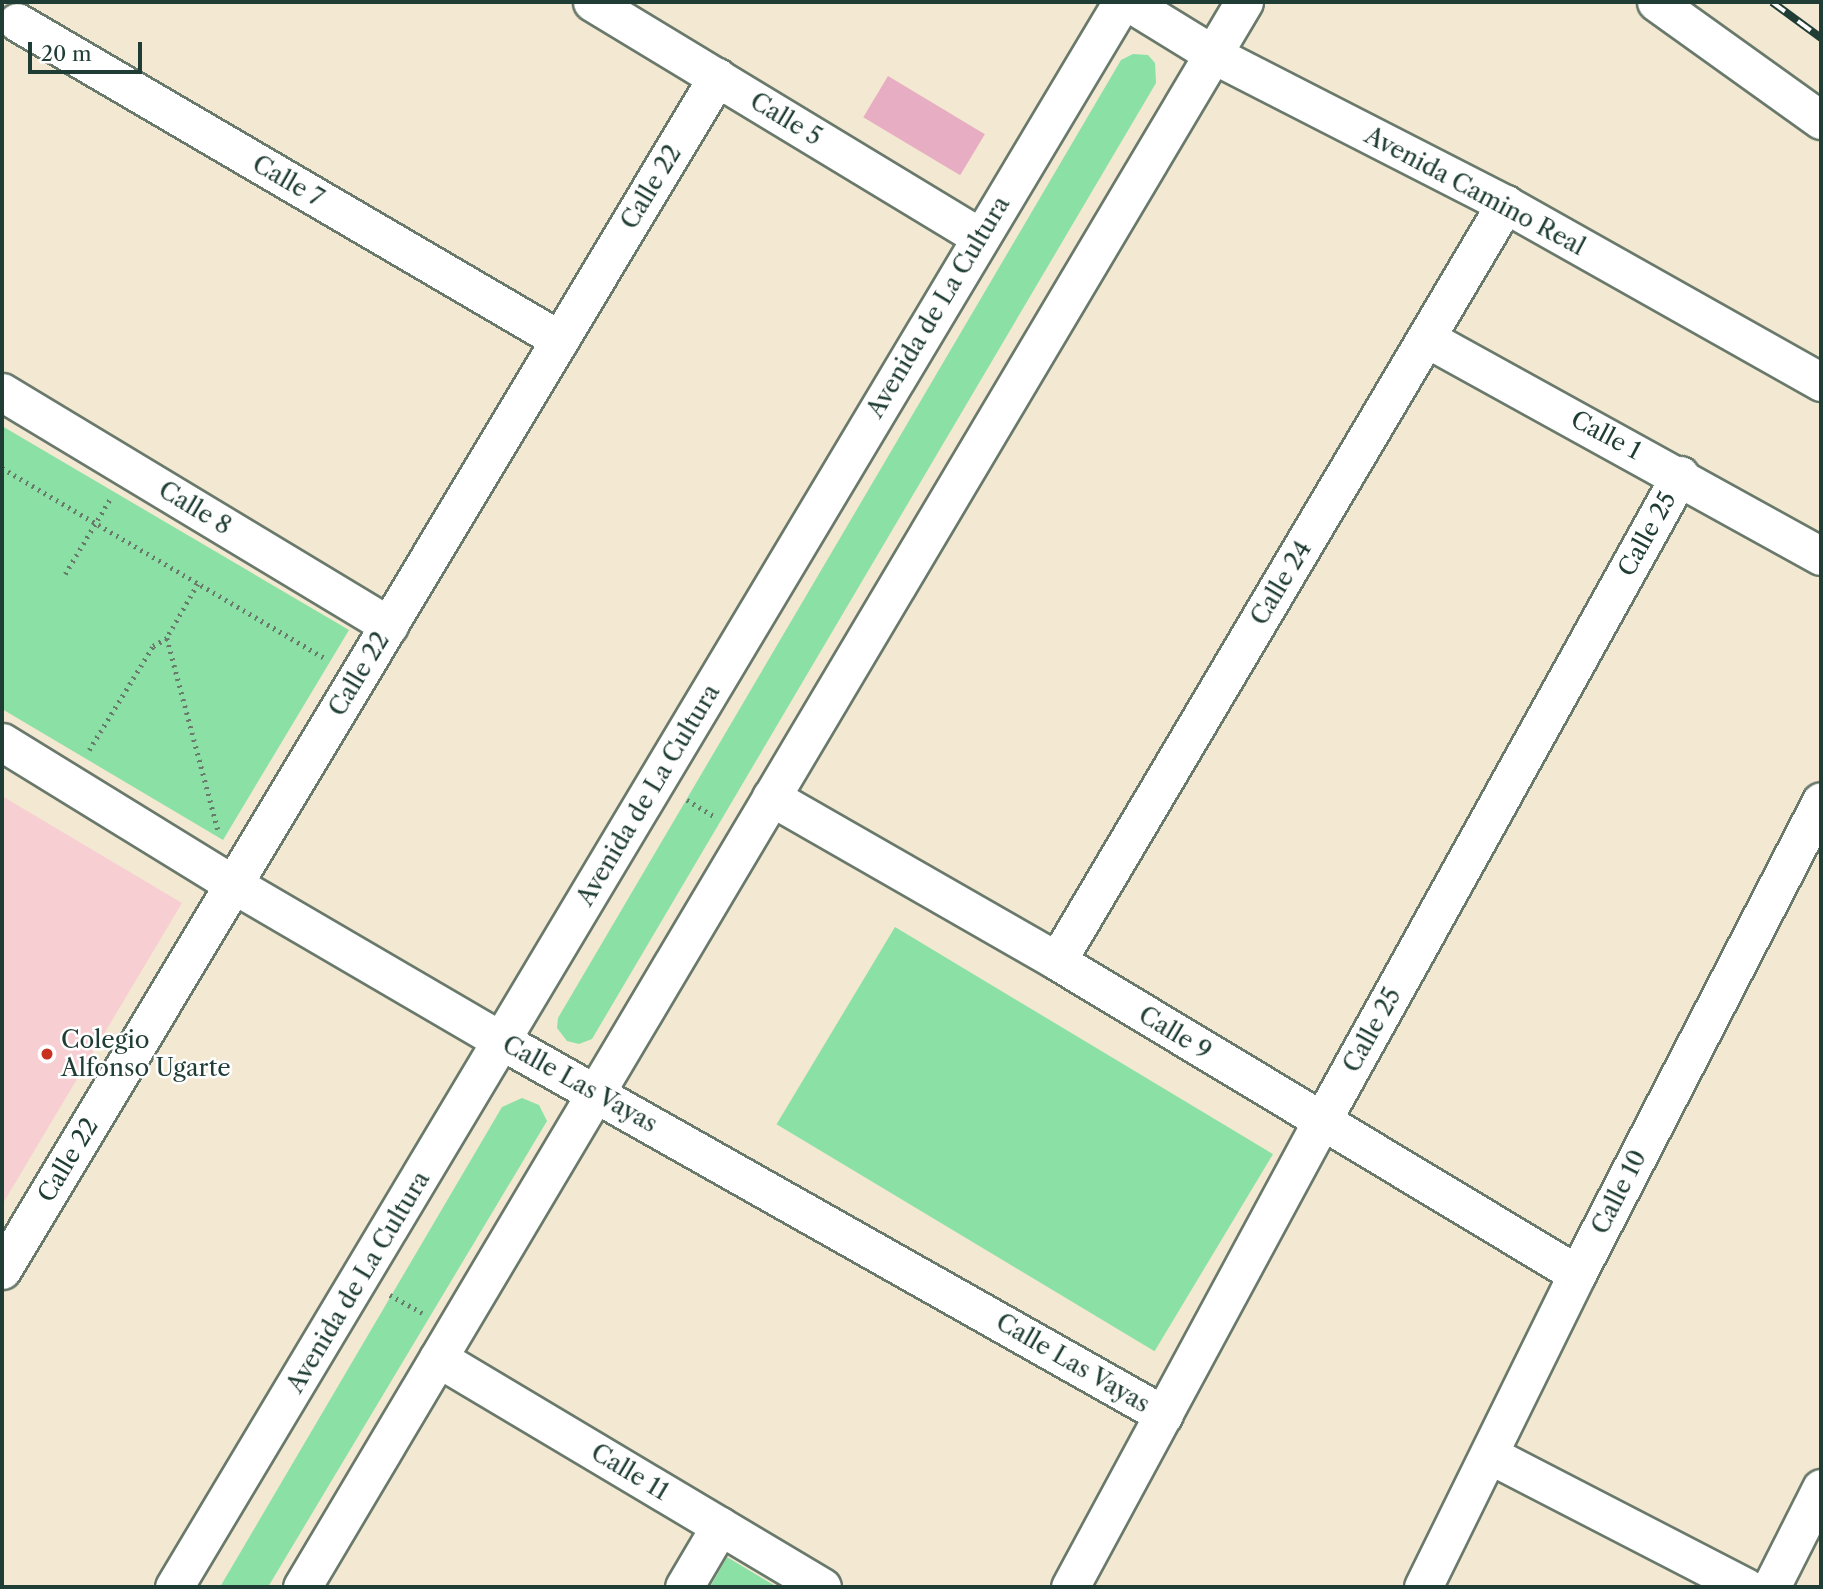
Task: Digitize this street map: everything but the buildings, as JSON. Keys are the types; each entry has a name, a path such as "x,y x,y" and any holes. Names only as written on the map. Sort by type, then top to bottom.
{"street":[{"name":"Calle 5","path":"592,2 980,237"},
{"name":"Avenida de La Cultura","path":"174,1587 1122,2"},
{"name":"Avenida Camino Real","path":"1128,2 1214,55 1506,204 1821,382"},
{"path":"302,1587 1244,2"},
{"path":"1656,2 1821,120"},
{"name":"Calle 7","path":"16,24 560,340"},
{"name":"Calle 22","path":"2,1270 717,78"},
{"name":"Calle 24","path":"1057,961 1506,204"},
{"name":"Calle 1","path":"1426,338 1680,475 1821,555"},
{"name":"Calle 8","path":"2,392 120,483 389,625"},
{"name":"Calle 25","path":"1070,1587 1321,1122 1680,475"},
{"name":"Calle Las Vayas","path":"2,742 233,884 502,1041 596,1091 1164,1415"},
{"name":"Calle 9","path":"771,797 1057,961 1321,1122 1577,1273"},
{"name":"Calle 10","path":"1423,1587 1577,1273 1821,801"},
{"name":"Calle 11","path":"446,1344 720,1526 821,1587"},
{"path":"1490,1455 1746,1587"},
{"path":"1771,1587 1821,1488"},
{"path":"684,1587 720,1526"}],"path":[{"path":"2,468 323,657"},
{"path":"100,491 120,483"},
{"path":"120,483 123,504"},
{"path":"65,574 120,483"},
{"path":"86,754 153,646 167,638 198,584"},
{"path":"167,638 218,831"},
{"path":"316,668 330,646"},
{"path":"76,748 98,761"},
{"path":"655,782 748,835"},
{"path":"218,831 225,820"},
{"path":"206,824 218,831"},
{"path":"361,1278 446,1344"}],"shaded area":[{"name":"Colegio Alfonso Ugarte","path":"2,796 182,903 2,1205"}],"green space":[{"path":"1133,54 1148,55 1155,63 1156,83 592,1039 579,1044 567,1041 557,1028 558,1018 1121,60"},
{"path":"2,426 349,630 223,840 2,709"},
{"path":"895,927 1273,1154 1155,1351 777,1124"},
{"path":"522,1098 539,1105 547,1121 268,1587 220,1587 502,1107"},
{"path":"727,1557 777,1587 710,1587"}],"railway":[{"path":"1772,2 1821,38"}],"place":[{"name":"Colegio Alfonso Ugarte","path":"47,1054"}]}
